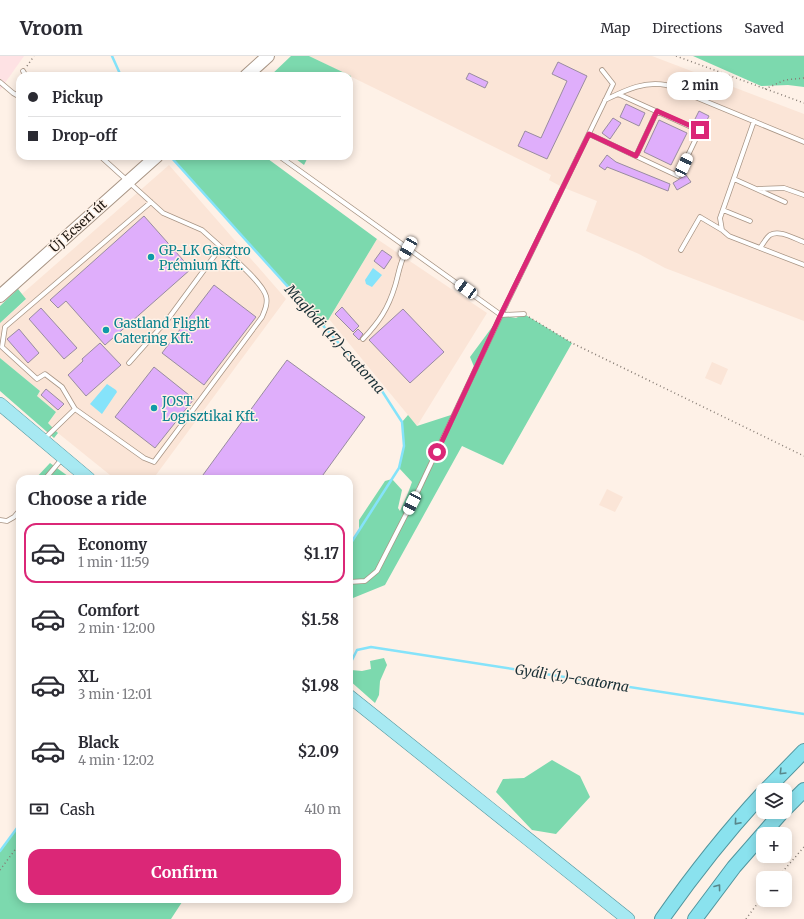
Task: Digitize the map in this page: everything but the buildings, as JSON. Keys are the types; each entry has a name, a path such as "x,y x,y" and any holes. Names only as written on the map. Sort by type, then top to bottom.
{"highway":[{"path":"773,783 804,751"},
{"path":"792,802 804,790"},
{"path":"664,917 724,836 756,801"},
{"path":"695,919 734,867 776,819"}],"main road":[{"path":"250,72 268,56"},
{"name":"Új Ecseri út","path":"0,296 153,160"},
{"path":"0,404 84,475"},
{"path":"353,699 628,919"}],"lane":[{"path":"353,582 365,581 377,571 419,489 501,314 613,84 602,70"},
{"path":"0,82 16,95"},
{"path":"605,101 638,85 654,83 666,85 804,142"},
{"path":"618,94 700,130"},
{"path":"636,156 657,111"},
{"path":"722,230 720,222 723,210 754,121"},
{"path":"589,134 678,176 702,126"},
{"path":"105,160 129,181 163,213 202,230 222,246 258,283 264,291 266,297 265,311 262,317 154,462 144,458 75,409 62,387 45,374 38,379 2,347 5,327 151,202"},
{"path":"286,160 501,314 524,314"},
{"path":"734,179 785,202"},
{"path":"756,189 784,188 804,196"},
{"path":"723,210 750,221"},
{"path":"681,250 700,217 729,236 804,264"},
{"path":"760,248 770,235 775,233 804,242"},
{"path":"129,363 168,319 222,246"},
{"path":"363,339 378,322 387,308 403,256 408,248"},
{"path":"42,440 75,409"},
{"path":"48,475 63,458"},
{"path":"0,520 7,521 16,515"}],"path":[{"path":"23,71 34,56"},
{"path":"676,56 804,103"},
{"path":"765,89 785,80 804,78"},
{"path":"524,314 572,343 804,456"},
{"path":"783,871 804,846"},
{"path":"0,870 16,848"},
{"path":"746,919 756,905"}],"shaded area":[{"path":"0,56 24,56 0,90"},
{"path":"309,56 652,56 804,114 804,321 665,268 639,254 586,231 597,201 562,187 549,180 551,175 353,78 353,72 342,72"},
{"path":"169,165 286,299 156,475 110,475 58,433 48,423 56,412 37,396 40,391 0,358 0,323 26,300 22,294"},
{"path":"377,239 487,313 417,426 329,319"},
{"path":"712,362 728,369 721,385 705,378"},
{"path":"607,489 623,497 615,512 599,505"}],"green space":[{"path":"291,56 309,56 343,72 274,72"},
{"path":"693,56 804,56 804,87 788,85 761,86"},
{"path":"174,160 269,160 377,239 324,327"},
{"path":"297,160 306,160 304,165"},
{"path":"18,289 26,299 0,323 0,306"},
{"path":"524,314 572,343 503,465 462,446 385,585 353,598 353,540 359,530 359,520 385,481 392,479 402,490 398,508 400,511 412,482 399,468 404,446 402,422 408,415 417,426 454,414 475,369 470,357 501,315 516,318"},
{"path":"0,358 40,391 37,396 56,412 48,423 58,433 54,438 0,391"},
{"path":"50,463 66,475 39,475"},
{"path":"384,658 387,665 380,681 379,695 375,703 353,684 353,670 362,671 371,669 370,661"},
{"path":"552,760 580,776 590,797 556,834 532,830 496,792 503,779 524,778"},
{"path":"16,829 16,903 181,903 171,919 0,919 0,851"}],"water":[{"path":"373,268 382,275 372,287 366,284 365,280"},
{"path":"107,384 117,392 102,414 90,404"}],"waterway":[{"name":"Maglódi (17.)-csatorna","path":"112,56 119,72"},
{"name":"Maglódi (17.)-csatorna","path":"174,160 382,391 402,422 404,446 399,468 353,540"},
{"name":"Gyáli (1.)-csatorna","path":"353,658 357,650 371,647 804,714"},
{"name":"Gyáli (1.)-csatorna","path":"0,851 16,829"}],"place":[{"name":"GP-LK Gasztro Prémium Kft.","path":"151,257"},
{"name":"Gastland Flight Catering Kft.","path":"106,330"},
{"name":"JOST Logisztikai Kft.","path":"154,408"}],"route":[{"path":"437,452 501,314 589,134 636,156 657,111 700,130"}]}
